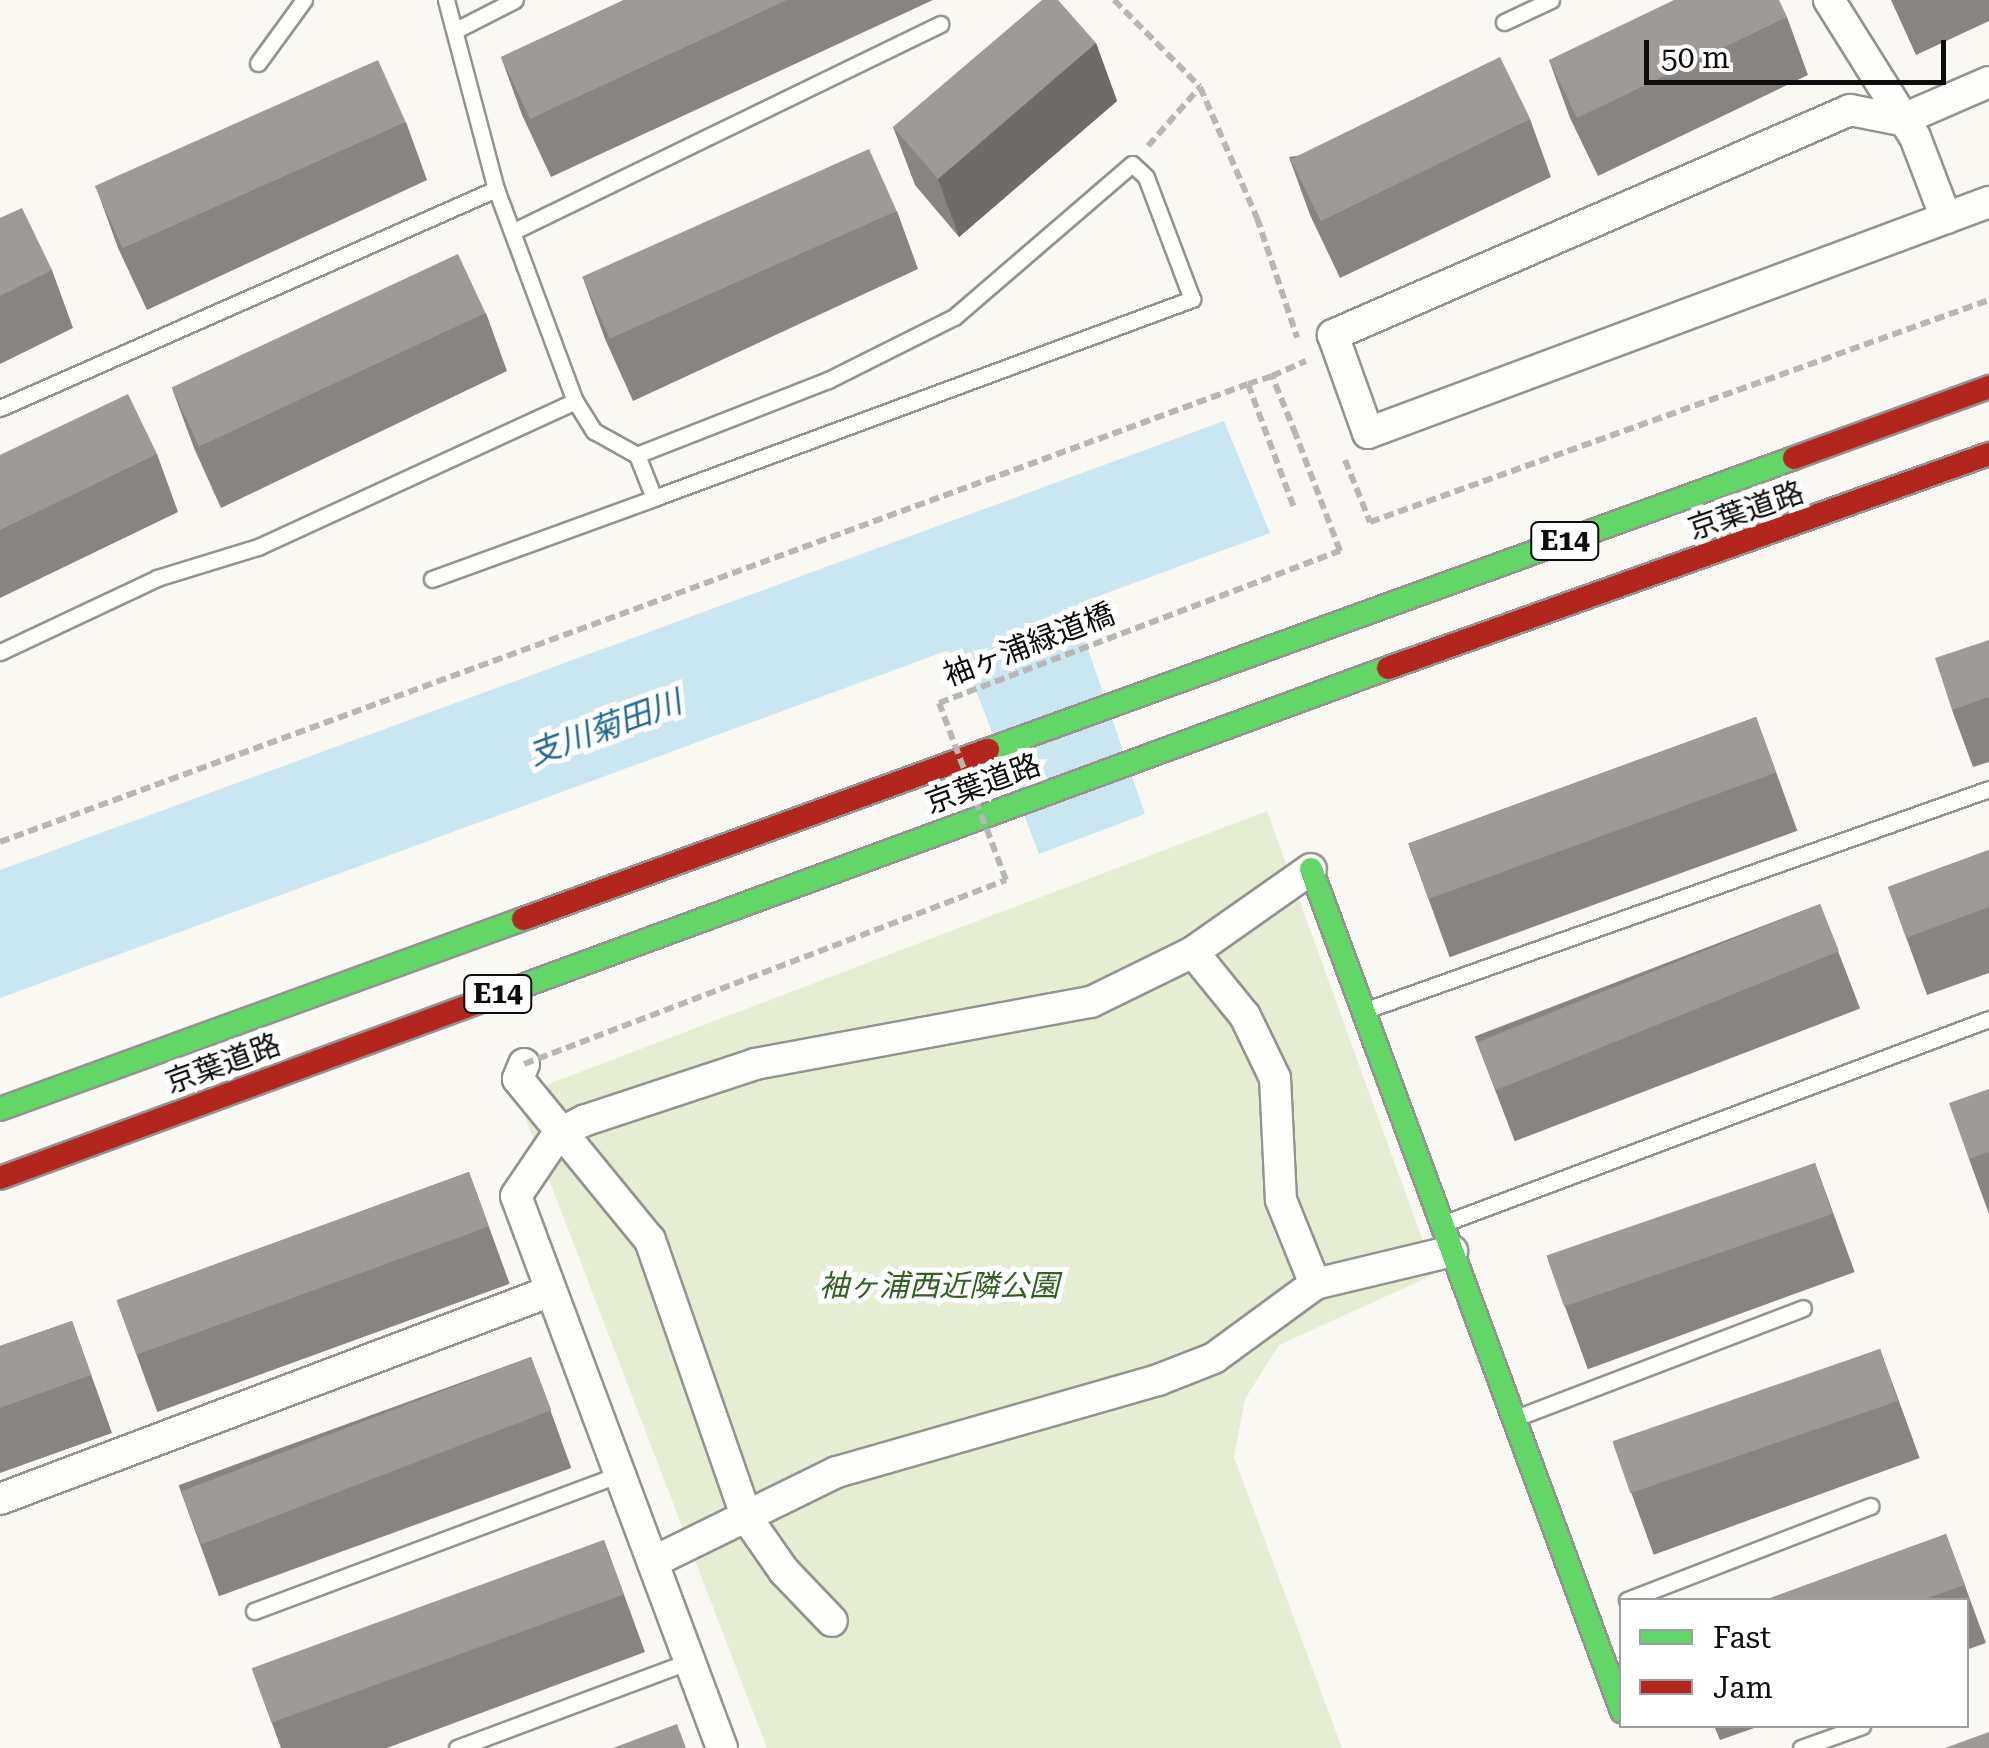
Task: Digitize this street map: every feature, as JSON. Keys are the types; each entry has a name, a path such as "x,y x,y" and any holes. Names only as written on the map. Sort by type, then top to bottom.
{"main road":[{"name":"京葉道路","path":"0,1109 1989,387"},
{"name":"京葉道路","path":"0,1178 1163,749 1989,454"},
{"path":"1311,869 1619,1703"}],"street":[{"path":"1830,0 1915,138 1946,218"},
{"path":"1989,82 1901,120 1850,110 1333,335 1368,433 1989,202"},
{"path":"722,1748 516,1196 558,1134 678,1086 756,1064 1091,1002 1193,952 1311,869"},
{"path":"1193,952 1244,1016 1275,1078 1281,1200 1316,1284"},
{"path":"524,1064 518,1079 558,1134 650,1240 747,1518 784,1571 832,1621"},
{"path":"654,1562 837,1472 1158,1380 1214,1358 1316,1284 1447,1238"},
{"path":"0,1498 551,1291"}],"lane":[{"path":"258,63 304,0"},
{"path":"446,0 496,189 576,401 594,431 637,455 654,498"},
{"path":"456,30 516,0"},
{"path":"1504,22 1550,0"},
{"path":"514,231 940,24"},
{"path":"432,579 1192,299 1146,177 1132,164 954,317 828,380 637,455"},
{"path":"0,408 496,189"},
{"path":"0,652 157,578 258,547 576,401"},
{"path":"1364,1012 1989,789"},
{"path":"1447,1238 1989,1019"},
{"path":"1514,1419 1803,1308"},
{"path":"254,1610 620,1474"},
{"path":"1634,1598 1870,1506"},
{"path":"1586,1616 1619,1604"},
{"path":"457,1748 690,1661"},
{"path":"1801,1748 1856,1728"}],"path":[{"path":"1114,0 1200,88 1250,200 1313,379"},
{"path":"1132,164 1200,88"},
{"path":"1342,451 1370,522 1989,300"},
{"path":"0,842 1306,362"},
{"name":"袖ヶ浦緑道橋","path":"524,1064 1006,880 940,702 1340,551 1272,376"},
{"path":"1248,384 1294,508"}],"green space":[{"name":"袖ヶ浦西近隣公園","path":"1267,811 1435,1274 1279,1345 1245,1399 1234,1457 1342,1748 767,1748 517,1096"}],"water":[{"name":"支川菊田川","path":"1224,421 1270,533 1085,601 1076,615 1145,814 1039,854 963,657 946,651 0,998 0,870"}],"building":[{"path":"624,0 787,0 530,119 501,57"},
{"path":"1042,0 1058,0 1096,43 938,179 893,127"},
{"path":"1674,0 1779,0 1787,17 1577,118 1549,60"},
{"path":"1500,57 1530,119 1321,221 1291,159"},
{"path":"378,60 406,122 122,248 95,186"},
{"path":"869,149 897,211 610,339 582,277"},
{"path":"22,208 52,270 0,296 0,218"},
{"path":"458,254 485,313 199,446 172,388"},
{"path":"128,394 157,454 0,530 0,455"},
{"path":"1989,640 1989,697 1952,710 1935,658"},
{"path":"1756,717 1776,772 1428,899 1408,844"},
{"path":"1989,850 1989,907 1906,938 1888,887"},
{"path":"1820,904 1839,951 1496,1090 1477,1043"},
{"path":"1989,1089 1989,1152 1969,1159 1949,1103"},
{"path":"1815,1163 1833,1214 1564,1307 1546,1255"},
{"path":"469,1172 489,1227 136,1355 117,1300"},
{"path":"72,1321 91,1375 0,1408 0,1346"},
{"path":"1880,1349 1898,1401 1630,1493 1612,1441"},
{"path":"531,1357 551,1410 201,1545 181,1491"},
{"path":"1946,1534 1965,1585 1928,1598 1770,1598"},
{"path":"604,1540 624,1595 271,1723 252,1668"},
{"path":"677,1724 686,1748 613,1748"},
{"path":"1989,1732 1989,1748 1945,1748"}],"traffic: fast":[{"path":"988,750 1794,458"},
{"path":"514,989 1388,668"},
{"path":"1311,869 1619,1703"},
{"path":"0,1109 523,919"}],"traffic: jam":[{"path":"1794,458 1989,387"},
{"path":"1388,668 1989,454"},
{"path":"523,919 988,750"},
{"path":"0,1178 514,989"}]}
